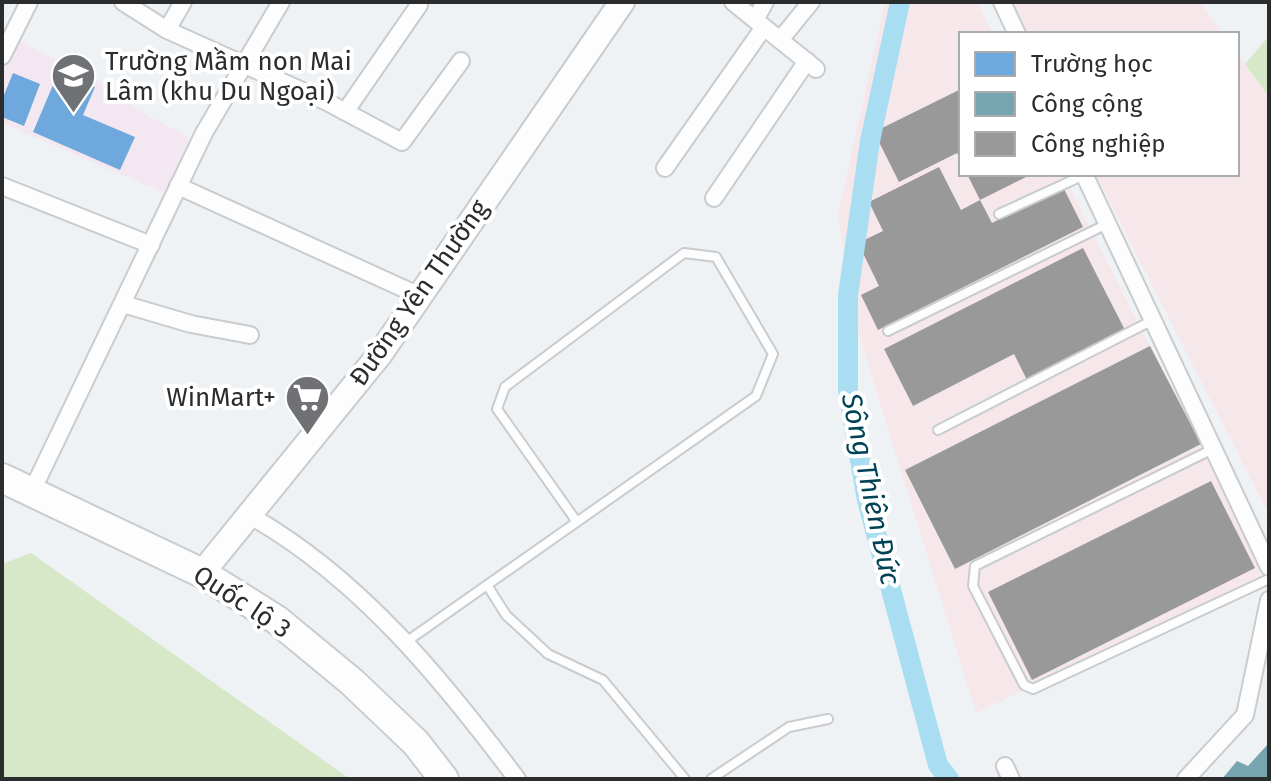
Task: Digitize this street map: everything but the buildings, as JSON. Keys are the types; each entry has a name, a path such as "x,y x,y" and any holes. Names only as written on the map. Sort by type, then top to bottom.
{"highway":[{"name":"Quốc lộ 3","path":"2,478 202,573 277,620 352,682 416,743 444,779"}],"main road":[{"name":"Đường Yên Thường","path":"202,573 380,354 622,2"}],"street":[{"path":"2,56 29,2"},
{"path":"123,2 167,30 345,112 402,142 461,61"},
{"path":"167,30 183,2"},
{"path":"32,491 204,133 281,2"},
{"path":"714,198 812,65 733,2"},
{"path":"665,168 760,24 765,2"},
{"path":"780,40 811,2"},
{"path":"1002,2 1016,32"},
{"path":"345,112 419,5"},
{"path":"1085,176 1213,449 1262,535 1269,567"},
{"path":"2,186 151,245"},
{"path":"178,186 420,296"},
{"path":"123,304 191,324 250,335"},
{"path":"249,515 286,536 323,564 406,642 517,779"},
{"path":"1186,779 1245,715 1269,600"}],"lane":[{"path":"999,214 1080,176"},
{"path":"888,331 1107,224"},
{"path":"406,642 577,522 756,396 773,354 716,257 684,253 505,387 497,409 577,522"},
{"path":"938,430 1153,320"},
{"path":"1213,449 975,566 973,586 1024,685 1033,689 1269,579"},
{"path":"487,585 506,615 548,654 603,680 685,779"},
{"path":"711,779 789,727 828,719"}],"shaded area":[{"path":"885,2 977,2 992,32 959,32 959,176 1064,176 1264,574 976,713 856,326 838,214"},
{"path":"1010,2 1200,2 1222,32 1025,32"},
{"name":"Trường Mầm non Mai Lâm (khu Du Ngoại)","path":"15,38 134,101 132,107 190,138 164,193 2,123 2,64"},
{"path":"1239,56 1269,97 1269,508 1266,509 1097,176 1239,176"}],"green space":[{"path":"1269,36 1269,97 1245,64"},
{"path":"31,553 350,779 2,779 2,564"}],"waterway":[{"name":"Sông Thiên Đức","path":"900,2 870,141 848,295 848,391 867,500 938,765 949,779"}],"place":[{"name":"Trường Mầm non Mai Lâm (khu Du Ngoại)","path":"74,115"},
{"name":"WinMart+","path":"307,436"}]}
